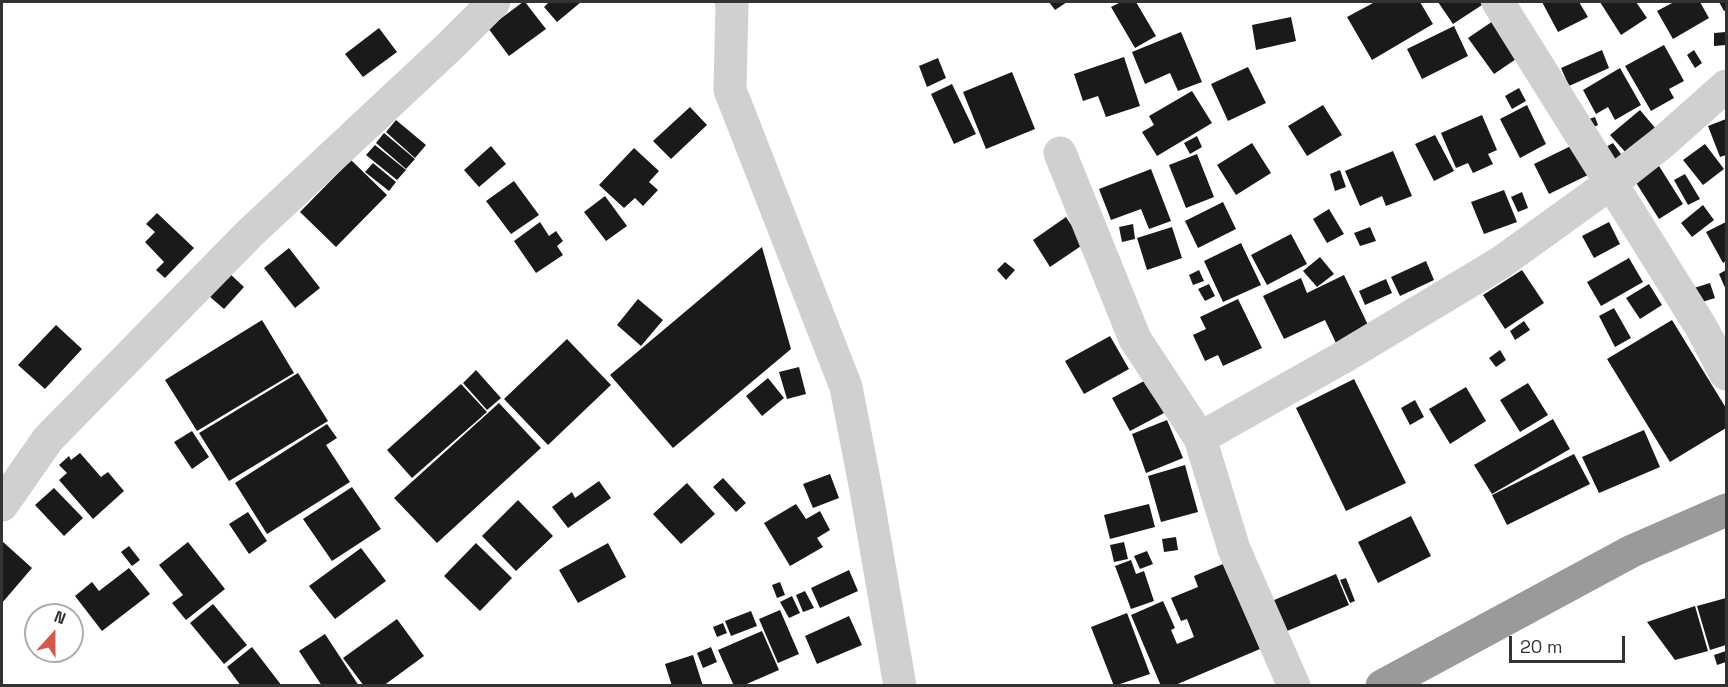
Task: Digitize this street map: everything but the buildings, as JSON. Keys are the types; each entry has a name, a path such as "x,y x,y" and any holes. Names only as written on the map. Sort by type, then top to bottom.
{"highway":[{"path":"1382,686 1632,551 1726,510"}],"street":[{"path":"2,505 56,430 249,234 494,2"},
{"path":"730,2 732,3 730,90 846,387 900,686"},
{"path":"1502,3 1701,327 1726,374"},
{"path":"1200,438 1341,359 1500,263 1611,183 1663,142 1726,86"},
{"path":"1060,153 1135,339 1200,438 1234,549 1294,686"}]}
